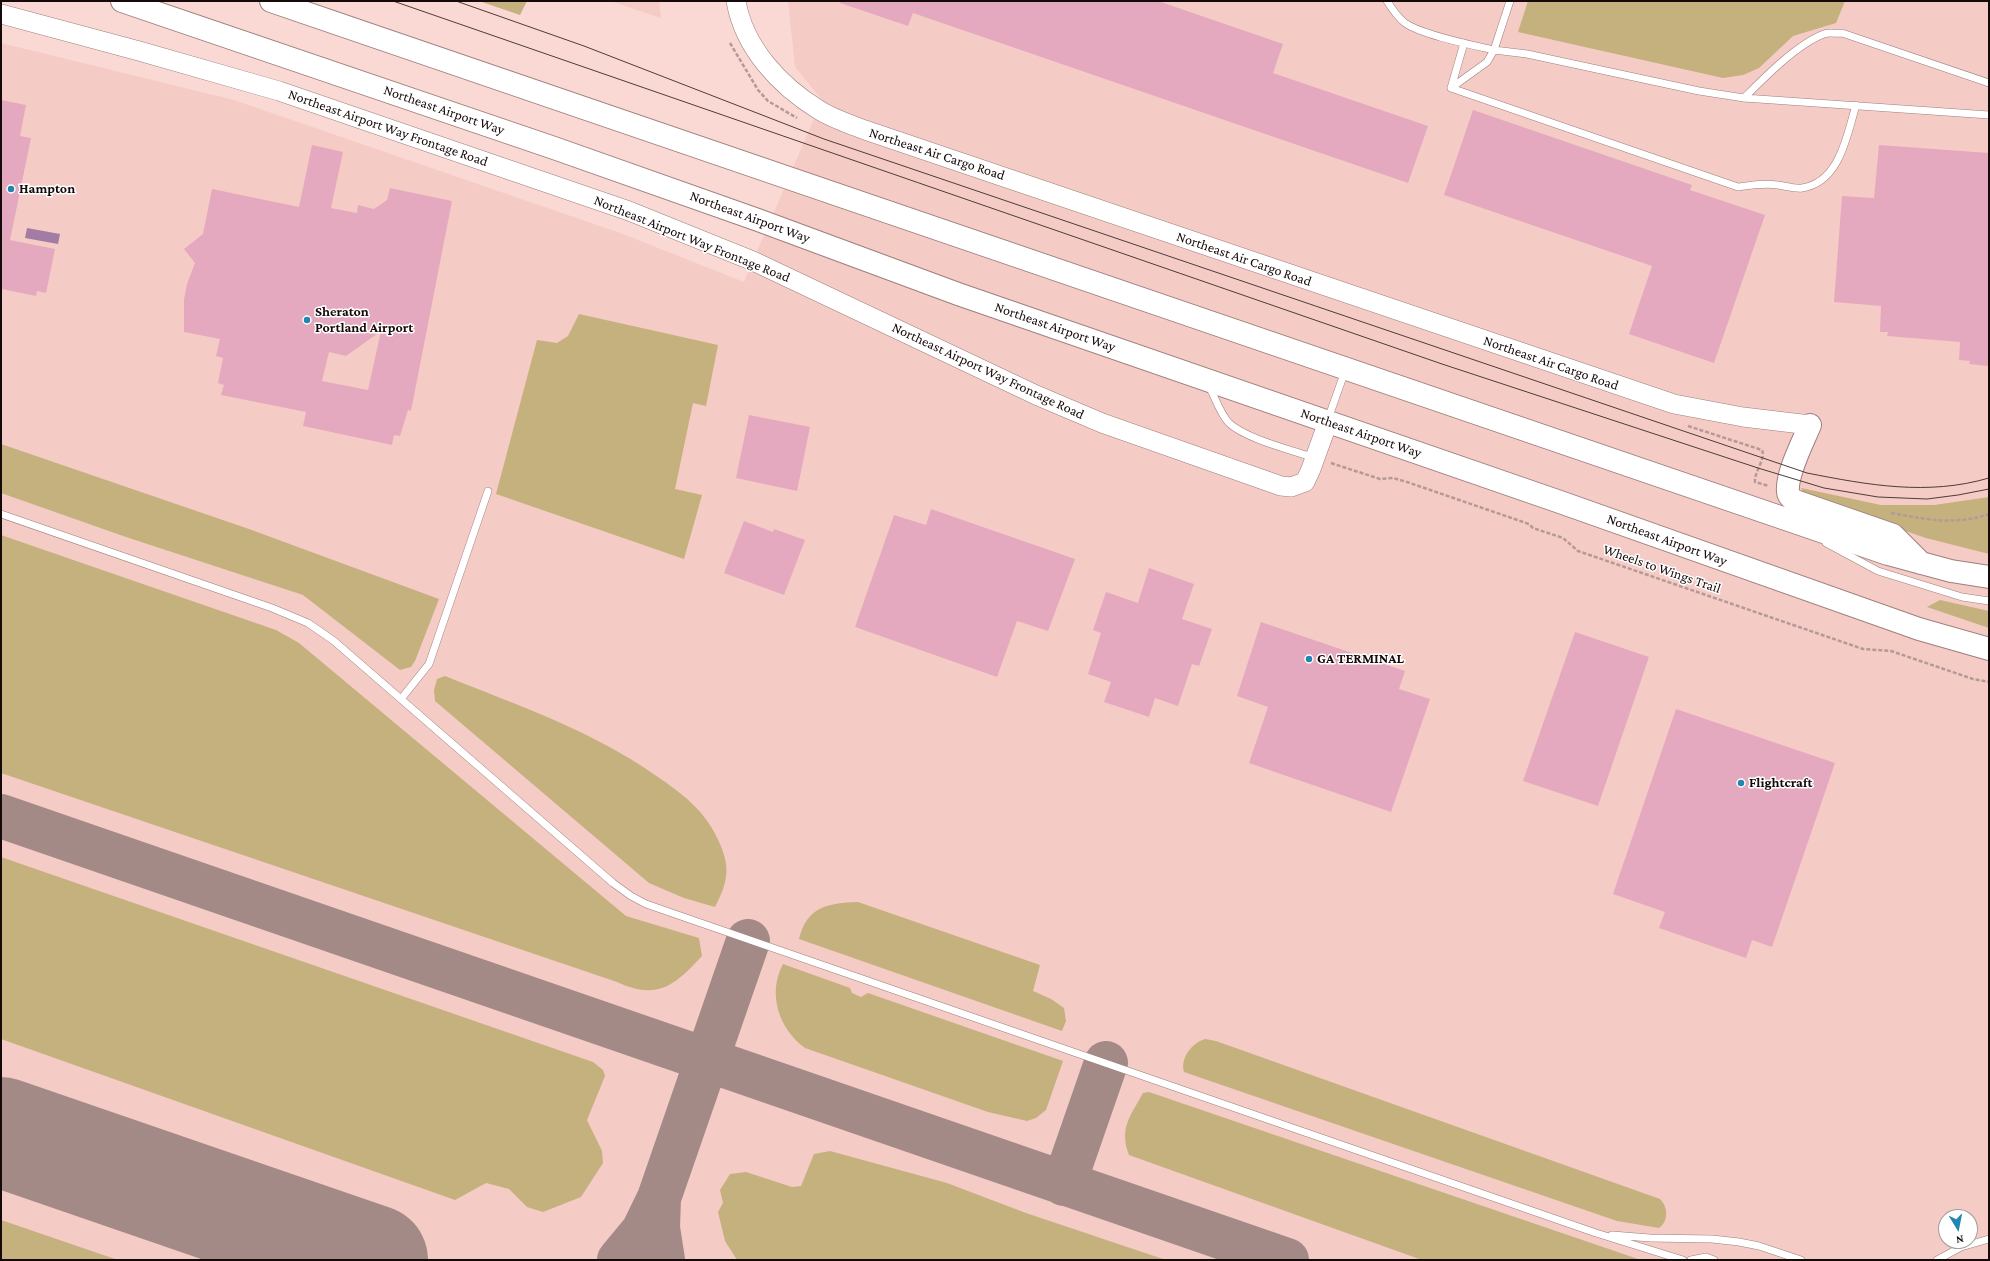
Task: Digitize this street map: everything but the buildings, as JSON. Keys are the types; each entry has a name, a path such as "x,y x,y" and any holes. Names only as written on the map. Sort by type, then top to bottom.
{"main road":[{"name":"Northeast Airport Way","path":"122,1 562,150 958,294 1205,378 1919,629 1989,649"},
{"path":"271,1 1776,516 1923,565 1989,577"},
{"path":"1810,425 1790,478 1788,492 1791,498 1892,535 1923,565"}],"street":[{"name":"Northeast Air Cargo Road","path":"736,1 749,40 776,76 799,96 821,111 865,130 1674,404 1709,412 1810,425"},
{"name":"Northeast Airport Way Frontage Road","path":"1,14 279,91 629,211 753,261 1036,395 1080,414 1281,486 1291,487 1305,482 1328,422"}],"lane":[{"path":"1387,1 1405,23 1417,29 1464,44 1494,50 1527,54 1698,91 1744,98 1989,115"},
{"path":"1451,88 1487,62 1494,50 1510,1"},
{"path":"1744,98 1765,77 1805,44 1825,34 1842,33 1989,83"},
{"path":"1451,88 1464,44"},
{"path":"1451,88 1738,187 1760,183 1802,188 1817,182 1833,168 1840,157 1856,105"},
{"path":"1328,422 1346,368"},
{"path":"1205,378 1225,418 1230,424 1251,436 1315,458"},
{"path":"401,699 429,664 488,491"},
{"path":"1,514 272,608 308,623 334,641 613,883 646,904 1596,1234 1683,1260"},
{"path":"1776,516 1878,571 1962,597 1989,601"},
{"path":"1596,1234 1650,1238 1683,1237 1732,1241 1759,1246 1801,1260"},
{"path":"1937,1260 1961,1247 1989,1239"},
{"path":"1691,1260 1706,1257 1714,1260"}],"path":[{"path":"1756,448 1764,452 1755,478 1755,482 1759,484"},
{"name":"Wheels to Wings Trail","path":"1335,465 1380,479 1393,478 1529,524 1533,528 1563,538 1578,551 1863,649 1891,651 1989,682"}],"shaded area":[{"path":"479,1 527,1 520,15"},
{"path":"610,1 659,1 661,18"},
{"path":"788,1 1989,1 1989,1260 1,1260 1,43 234,100 623,234 744,282 822,100 795,67"},
{"path":"1528,1 1845,1 1836,23 1793,36 1759,68 1743,75 1723,78 1518,32"},
{"path":"27,228 60,234 58,244 25,238"},
{"path":"579,314 718,345 706,406 693,403 675,489 702,495 684,559 496,494 537,340 557,343 568,336"},
{"path":"1,444 249,529 439,599 415,661 411,667 400,670 303,595 126,537 1,493"},
{"path":"1801,488 1881,505 1934,505 1989,497 1989,554 1926,538 1809,498 1804,494"},
{"path":"1,535 276,630 299,643 626,916 699,938 702,956 683,975 665,987 655,990 631,988 1,773"},
{"path":"1940,600 1989,611 1989,628 1927,607"},
{"path":"445,676 526,708 605,745 631,759 684,797 708,822 715,833 724,855 726,864 725,880 722,892 715,907 684,898 649,883 435,701 434,690 437,679"},
{"path":"1,857 593,1062 603,1070 605,1076 587,1120 602,1151 603,1163 581,1197 543,1212 527,1207 509,1189 486,1183 455,1200 1,1039"},
{"path":"858,902 1040,965 1033,991 1051,999 1064,1008 1066,1021 1062,1031 799,939 808,919 821,908 829,905"},
{"path":"783,964 850,988 852,993 861,997 868,993 1063,1061 1046,1110 1036,1118 1027,1121 988,1112 805,1048 788,1031 778,1010 776,987 778,975"},
{"path":"1205,1039 1216,1041 1660,1199 1665,1206 1666,1218 1659,1228 1617,1221 1184,1072 1183,1067 1185,1056 1196,1044"},
{"path":"1149,1092 1641,1260 1422,1260 1129,1155 1125,1137 1127,1123 1143,1093"},
{"path":"830,1151 947,1183 1026,1213 1166,1260 737,1260 725,1241 718,1212 723,1203 720,1190 730,1174 746,1172 792,1187 801,1186 814,1154"},
{"path":"1,1220 118,1260 1,1260"}],"taxiway":[{"path":"1,816 1287,1260"},
{"path":"619,1260 643,1231 659,1198 748,941"},
{"path":"1064,1184 1106,1063"},
{"path":"659,1198 658,1228 663,1260"}],"runway":[{"path":"1,1132 373,1260"}],"tram line":[{"path":"393,1 1442,364 1758,468 1824,488 1878,497 1927,499 1989,489"},
{"path":"456,1 584,46 824,139 1807,473 1875,485 1898,487 1943,486 1989,478"}],"place":[{"name":"Hampton","path":"11,189"},
{"name":"Sheraton Portland Airport","path":"307,320"},
{"name":"GA TERMINAL","path":"1309,659"},
{"name":"Flightcraft","path":"1741,783"}]}
